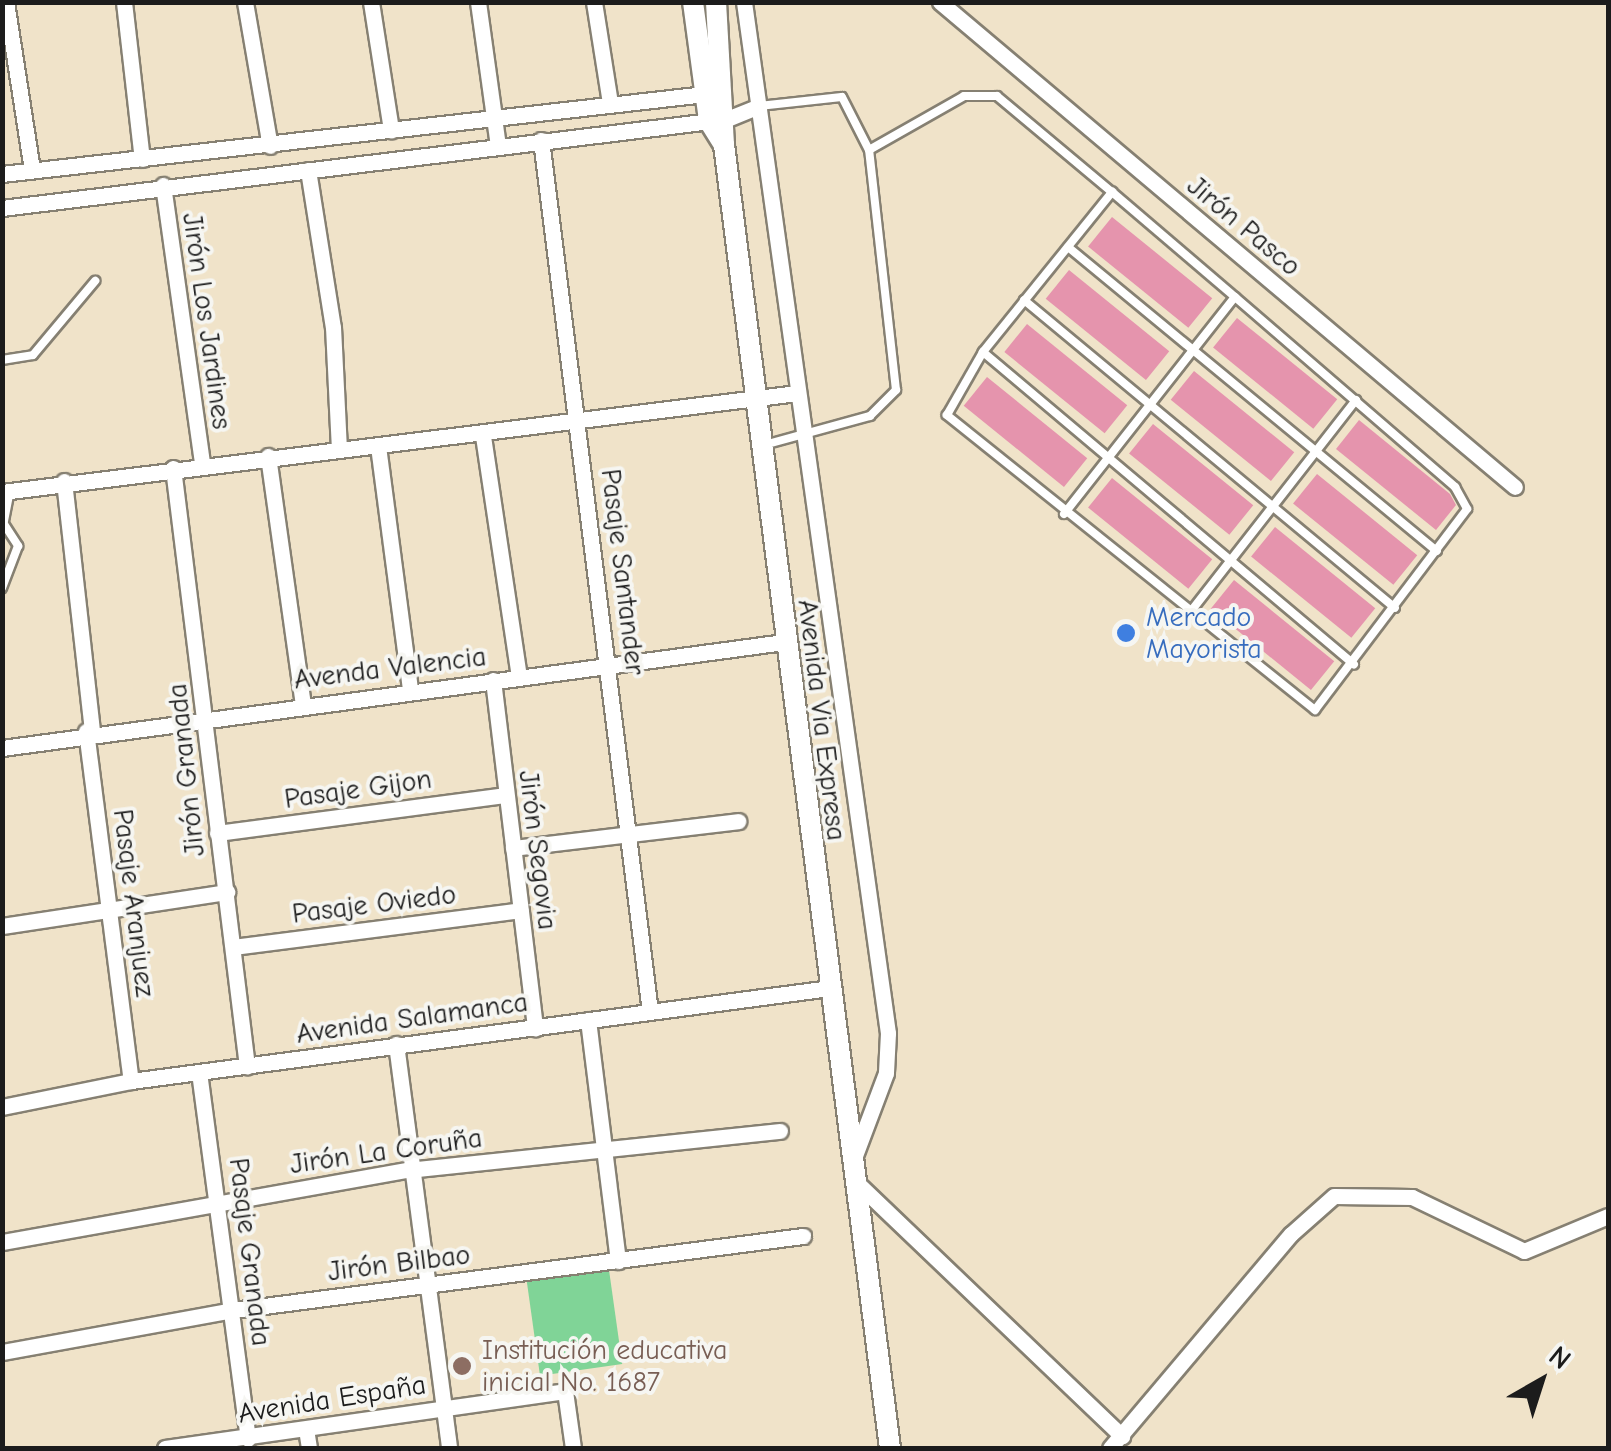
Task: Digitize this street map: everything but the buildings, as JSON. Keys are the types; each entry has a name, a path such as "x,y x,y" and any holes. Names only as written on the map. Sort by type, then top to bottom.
{"main road":[{"path":"693,2 714,93"},
{"path":"714,93 716,2"},
{"name":"Avenida Via Expresa","path":"714,93 724,146 784,642 890,1448"}],"street":[{"path":"6,2 32,170"},
{"path":"124,2 142,158"},
{"path":"245,2 270,146"},
{"path":"371,2 391,130"},
{"path":"478,2 498,146"},
{"path":"594,2 610,103"},
{"path":"744,2 888,1033 886,1073 853,1172 1122,1436"},
{"name":"Jirón Pasco","path":"940,2 1516,487"},
{"path":"2,174 714,93"},
{"path":"2,208 718,120 759,106"},
{"name":"Pasaje Santander","path":"541,140 650,1011"},
{"path":"308,170 333,328 338,450"},
{"name":"Jirón Los Jardines","path":"163,186 202,463"},
{"path":"6,491 202,463 483,436 756,403 797,392"},
{"path":"483,436 519,677"},
{"path":"378,446 410,688"},
{"path":"268,456 303,705"},
{"name":"Jirón Granada","path":"173,468 208,716 218,833 247,1066"},
{"name":"Pasaje Aranjuez","path":"64,481 130,1081"},
{"name":"Avenda Valencia","path":"2,748 89,730 784,642"},
{"name":"Jirón Segovia","path":"492,680 535,1028"},
{"name":"Pasaje Gijon","path":"218,833 504,795"},
{"path":"513,848 738,821"},
{"path":"2,926 111,903 226,892"},
{"name":"Pasaje Oviedo","path":"233,947 521,910"},
{"name":"Avenida Salamanca","path":"2,1107 130,1081 830,988"},
{"path":"588,1020 618,1261"},
{"path":"396,1044 408,1170 449,1448"},
{"name":"Pasaje Granada","path":"199,1072 221,1201 248,1438"},
{"name":"Jirón La Coruña","path":"2,1242 408,1170 780,1131"},
{"path":"1110,1448 1290,1234 1334,1196 1412,1196 1524,1251 1608,1216"},
{"name":"Jirón Bilbao","path":"2,1352 233,1310 803,1236"},
{"name":"Avenida España","path":"176,1448 566,1391 573,1448"},
{"path":"306,1428 309,1448"}],"lane":[{"path":"869,150 982,91 1112,192 1465,498 1436,551 1395,608 1354,664 1309,712 950,422 947,405 983,352 1112,192"},
{"path":"759,106 842,97 869,150 896,390 870,416 803,431 760,446"},
{"path":"1068,247 1436,551"},
{"path":"2,360 34,355 95,280"},
{"path":"1064,514 1236,297"},
{"path":"1024,300 1395,608"},
{"path":"983,352 1232,556 1354,664"},
{"path":"1188,615 1356,400"},
{"path":"2,588 18,546 3,521 6,491"}],"green space":[{"path":"609,1270 622,1364 540,1376 527,1282"}],"place":[{"name":"Mercado Mayorista","path":"1126,633"},
{"name":"Institución educativa inicial No. 1687","path":"462,1366"}]}
